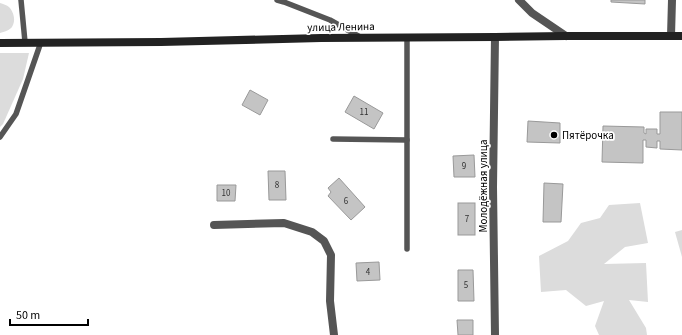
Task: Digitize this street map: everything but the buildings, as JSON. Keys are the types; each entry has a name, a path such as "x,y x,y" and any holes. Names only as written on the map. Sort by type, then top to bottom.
{"main road":[{"name":"улица Ленина","path":"0,43 361,37 682,36"}],"street":[{"path":"519,0 532,13 566,36"},
{"path":"671,36 672,0"},
{"name":"Молодёжная улица","path":"495,37 493,187 495,335"},
{"path":"214,225 284,223 312,232 324,241 331,255 330,301 334,335"}],"lane":[{"path":"21,0 25,42"},
{"path":"277,0 330,20 361,37"},
{"path":"407,37 407,249"},
{"path":"0,137 16,114 41,42"},
{"path":"333,139 407,140"}],"shaded area":[{"path":"0,3 11,9 14,19 11,28 0,33"},
{"path":"0,53 29,53 23,79 3,124 0,127"},
{"path":"640,203 648,243 625,247 604,264 646,263 648,302 629,300 646,328 647,335 599,335 595,326 604,301 586,306 566,290 541,292 539,256 568,241 581,223 600,218 609,205"},
{"path":"682,230 682,257 675,232"}],"place":[{"name":"Пятёрочка","path":"554,135"}]}
